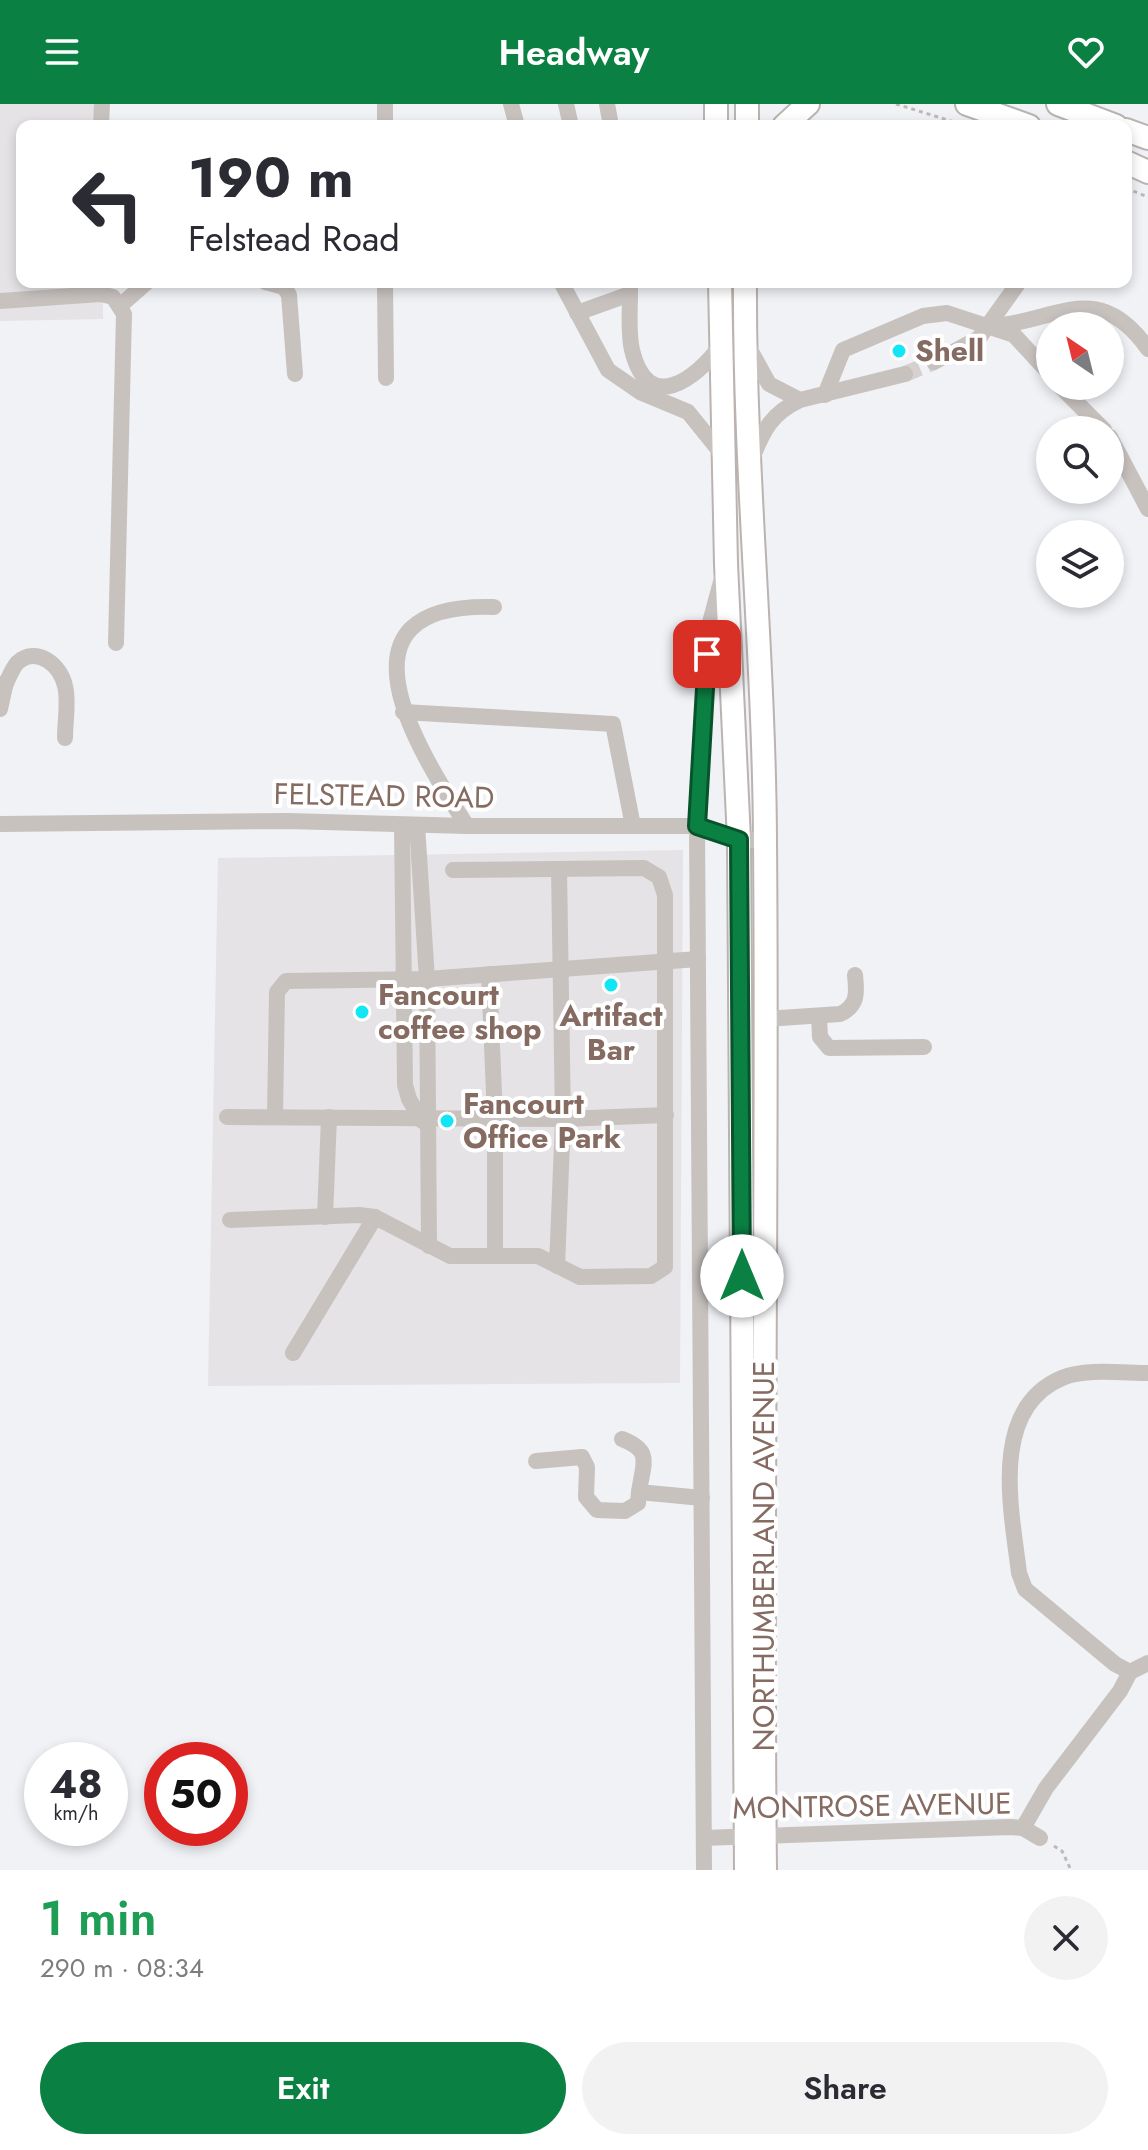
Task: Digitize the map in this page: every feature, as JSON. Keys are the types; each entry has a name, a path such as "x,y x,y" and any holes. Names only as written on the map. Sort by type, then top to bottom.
{"main road":[{"path":"791,120 808,104"},
{"path":"967,104 1012,120"},
{"path":"1058,104 1100,120"},
{"name":"NORTHUMBERLAND AVENUE","path":"720,288 722,454 739,840 755,1836 765,1870"},
{"name":"NORTHUMBERLAND AVENUE","path":"745,288 765,840 755,1836 746,1870"}],"street":[{"path":"0,301 101,288 121,305 125,325 116,643"},
{"path":"121,305 140,288"},
{"path":"285,288 289,295 295,374"},
{"path":"385,288 386,378"},
{"path":"564,288 608,370 640,392 688,412 722,454"},
{"path":"577,313 630,288 632,348 641,371 652,382 664,387 687,381 699,373 721,345"},
{"path":"934,362 970,343 988,327 1015,288"},
{"path":"988,327 1010,325 1085,306 1114,317 1148,349"},
{"path":"825,395 843,350 895,326 938,312 957,315 1022,340 1036,357"},
{"path":"745,338 769,384 800,400"},
{"path":"752,460 767,424 784,407 800,400 905,374"},
{"path":"1074,400 1090,416"},
{"path":"1124,464 1148,509"},
{"path":"704,1870 697,826 709,626 726,564"},
{"path":"467,826 423,759 403,712 398,662 412,625 443,609 494,607"},
{"path":"0,709 3,685 17,664 26,658 38,656 53,664 65,686 65,738"},
{"path":"403,712 613,724 633,826"},
{"name":"FELSTEAD ROAD","path":"0,824 288,821 467,826 697,826 739,840 765,840"},
{"path":"410,825 427,979 423,1119 429,1246"},
{"path":"410,825 404,980 405,1085 423,1119"},
{"path":"230,1220 375,1217 450,1256 538,1256 580,1277 616,1279 651,1276 665,1267 665,895 659,877 644,868 453,870"},
{"path":"557,1266 563,1119 559,869"},
{"path":"275,1117 279,986 292,979 427,979 561,971 665,959 698,959"},
{"path":"489,974 495,1117 495,1256"},
{"path":"765,1019 819,1016 850,1010 857,997 855,975"},
{"path":"819,1016 820,1037 829,1048 924,1047"},
{"path":"405,1045 426,1045"},
{"path":"227,1117 563,1119 666,1115"},
{"path":"325,1217 329,1117"},
{"path":"293,1353 375,1217"},
{"path":"1130,1672 1115,1664 1025,1589 1019,1573 1007,1463 1026,1410 1043,1391 1063,1377 1148,1373"},
{"path":"536,1461 582,1457 587,1467 586,1497 597,1510 625,1511 638,1503 644,1452 640,1446 622,1439"},
{"path":"639,1492 702,1498"},
{"path":"1023,1828 1040,1797 1120,1691 1130,1672 1148,1663"},
{"name":"MONTROSE AVENUE","path":"704,1838 1023,1828 1040,1838"}],"path":[{"path":"896,104 948,120"},
{"path":"1040,1838 1062,1851 1071,1870"}],"shaded area":[{"path":"0,104 102,104 102,120 16,120 16,288 103,288 103,319 0,321"},
{"name":"Fancourt Office Park","path":"683,850 680,1383 208,1386 218,858"}],"tunnel":[{"path":"905,374 934,362"}],"place":[{"name":"Shell","path":"899,351"},
{"name":"Artifact Bar","path":"611,985"},
{"name":"Fancourt coffee shop","path":"362,1012"},
{"name":"Fancourt Office Park","path":"447,1121"}],"route":[{"path":"707,654 697,826 739,840 742,1276"}]}
